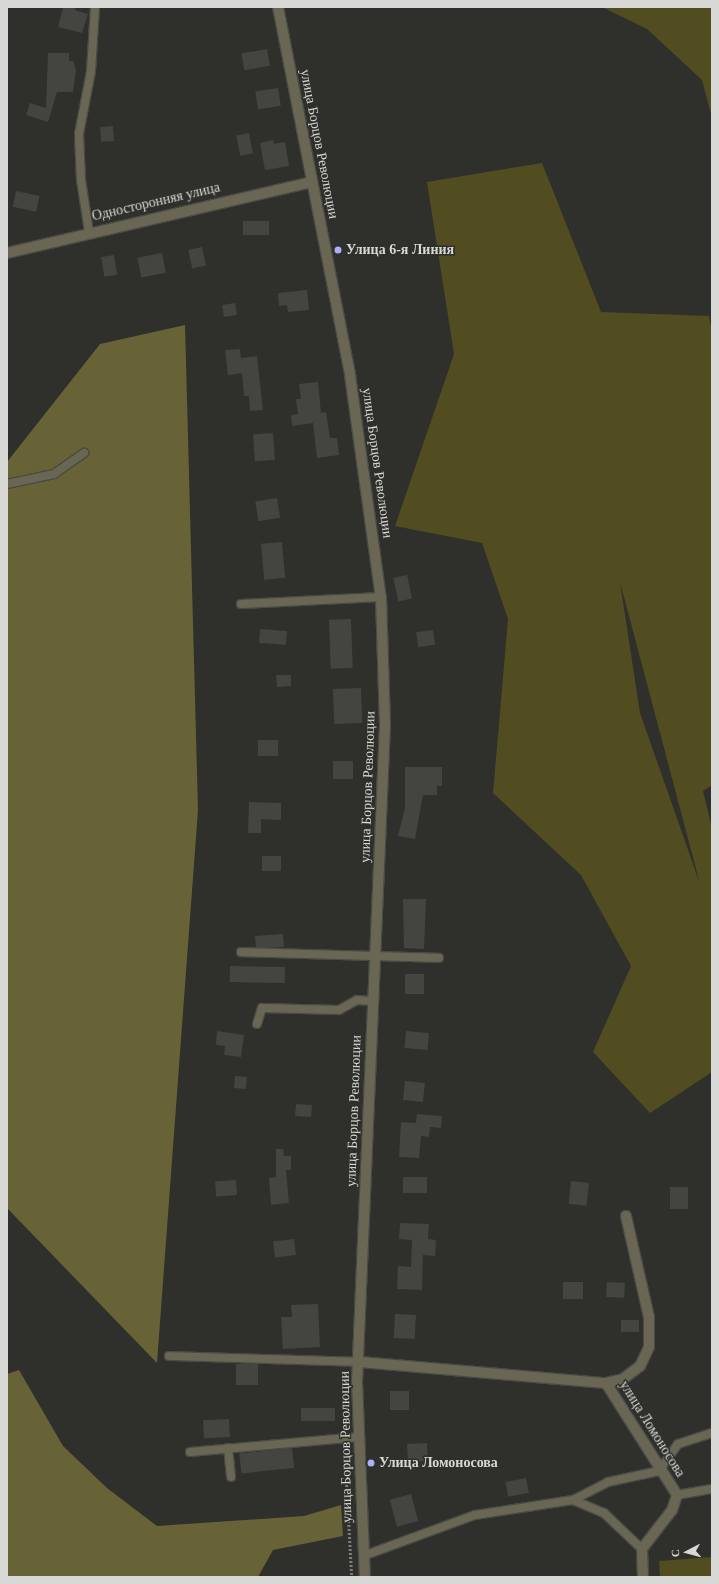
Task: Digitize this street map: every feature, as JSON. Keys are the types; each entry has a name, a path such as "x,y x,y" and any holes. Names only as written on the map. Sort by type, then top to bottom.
{"street":[{"name":"улица Борцов Революции","path":"278,7 350,375 381,597 385,725 359,1362 358,1436 365,1577"},
{"name":"Односторонняя улица","path":"7,252 312,182"},
{"name":"улица Ломоносова","path":"626,1216 649,1317 649,1347 640,1366 623,1379 606,1383 659,1471 677,1495 672,1510 642,1549"},
{"path":"359,1362 606,1383"},
{"path":"642,1549 643,1577"}],"lane":[{"path":"89,232 81,180 80,134 91,71 95,7"},
{"path":"7,484 54,474 84,453"},
{"path":"242,604 381,597"},
{"path":"241,952 439,958"},
{"path":"257,1024 262,1008 339,1010 357,1000 373,1000"},
{"path":"169,1356 359,1362"},
{"path":"363,1556 475,1515 572,1500 608,1482 659,1471 678,1444 712,1433"},
{"path":"190,1452 358,1436"},
{"path":"228,1448 231,1477"},
{"path":"677,1495 712,1489"},
{"path":"572,1500 604,1512 642,1549"}],"path":[{"path":"348,1539 352,1577"}],"shaded area":[{"path":"602,7 712,7 712,118 702,80 647,29"},
{"path":"542,163 601,312 709,316 712,332 712,785 703,791 712,828 712,1072 650,1113 593,1052 631,966 581,875 493,793 508,619 482,543 395,526 454,354 427,182","holes":["620,582 699,881 640,713"]},
{"path":"185,325 198,810 157,1363 7,1208 7,462 100,344"},
{"path":"19,1370 63,1446 107,1488 157,1526 304,1516 341,1505 343,1536 273,1550 258,1577 7,1577 7,1374"},
{"path":"712,1557 712,1577 660,1577 659,1561"}],"building":[{"path":"63,7 76,7 75,10 88,14 82,33 58,27"},
{"path":"267,49 270,66 244,70 241,54"},
{"path":"48,53 69,53 69,61 73,61 76,70 73,92 57,92 48,122 26,115 30,103 46,108"},
{"path":"278,88 281,106 258,109 255,92"},
{"path":"113,126 114,141 101,142 100,127"},
{"path":"249,133 253,154 240,156 236,135"},
{"path":"273,140 274,144 285,142 289,166 265,170 260,143"},
{"path":"16,191 39,196 36,212 13,207"},
{"path":"243,221 269,221 269,235 243,235"},
{"path":"202,247 206,266 192,268 188,250"},
{"path":"162,253 166,273 141,277 137,258"},
{"path":"114,255 117,275 104,277 101,257"},
{"path":"307,290 309,310 288,312 287,305 279,306 278,293"},
{"path":"235,303 237,315 224,317 222,305"},
{"path":"240,349 241,358 257,356 263,410 250,411 249,396 244,396 242,373 228,375 225,350"},
{"path":"318,382 321,413 326,412 330,438 337,438 339,455 317,458 313,423 292,426 291,415 298,414 296,399 301,399 299,384"},
{"path":"273,433 275,460 255,461 253,434"},
{"path":"277,498 280,518 258,521 255,501"},
{"path":"282,542 285,578 264,580 261,544"},
{"path":"407,575 412,598 398,601 393,578"},
{"path":"351,619 353,668 331,669 329,620"},
{"path":"260,629 287,631 286,645 259,643"},
{"path":"433,630 435,645 418,647 416,632"},
{"path":"276,675 291,675 291,686 277,687"},
{"path":"361,688 362,723 334,724 333,689"},
{"path":"258,740 278,740 278,756 258,756"},
{"path":"333,761 353,761 353,779 333,779"},
{"path":"405,767 442,767 442,786 437,786 437,795 423,795 415,839 398,836 405,808"},
{"path":"249,802 281,803 281,820 261,819 261,833 248,833"},
{"path":"262,856 281,856 281,871 262,871"},
{"path":"403,899 426,899 424,949 404,948"},
{"path":"283,934 284,947 256,949 255,936"},
{"path":"230,966 285,967 285,983 230,982"},
{"path":"405,974 424,974 424,994 405,994"},
{"path":"217,1031 244,1035 241,1057 224,1055 225,1046 216,1045"},
{"path":"406,1031 429,1033 427,1050 405,1048"},
{"path":"235,1076 247,1077 246,1089 234,1088"},
{"path":"405,1081 425,1083 423,1102 403,1100"},
{"path":"296,1104 312,1105 311,1117 295,1116"},
{"path":"417,1114 442,1116 441,1128 430,1127 429,1137 421,1136 419,1158 399,1157 401,1122 416,1123"},
{"path":"276,1149 283,1149 284,1156 291,1156 291,1170 286,1170 289,1203 271,1205 269,1178 276,1177"},
{"path":"403,1177 427,1177 427,1193 403,1193"},
{"path":"236,1180 237,1195 216,1196 215,1181"},
{"path":"571,1181 589,1183 586,1206 569,1204"},
{"path":"670,1187 688,1187 688,1209 670,1209"},
{"path":"400,1223 429,1224 428,1239 436,1240 435,1256 423,1255 422,1290 397,1289 398,1266 411,1267 412,1240 399,1239"},
{"path":"294,1239 296,1255 275,1257 273,1242"},
{"path":"563,1282 583,1282 583,1299 563,1299"},
{"path":"607,1282 625,1283 624,1298 606,1297"},
{"path":"318,1304 320,1347 283,1349 281,1317 292,1317 291,1305"},
{"path":"395,1314 416,1315 415,1339 394,1338"},
{"path":"621,1320 639,1320 639,1332 621,1332"},
{"path":"236,1364 258,1364 258,1385 236,1385"},
{"path":"390,1391 409,1391 409,1410 390,1410"},
{"path":"301,1408 335,1408 335,1421 301,1421"},
{"path":"229,1419 230,1437 204,1438 203,1420"},
{"path":"427,1443 428,1461 408,1462 407,1444"},
{"path":"292,1448 294,1468 241,1473 239,1454"},
{"path":"526,1478 529,1493 508,1497 505,1482"},
{"path":"411,1494 418,1521 397,1527 390,1500"}],"place":[{"name":"Улица 6-я Линия","path":"338,250"},
{"name":"Улица Ломоносова","path":"371,1463"}]}
